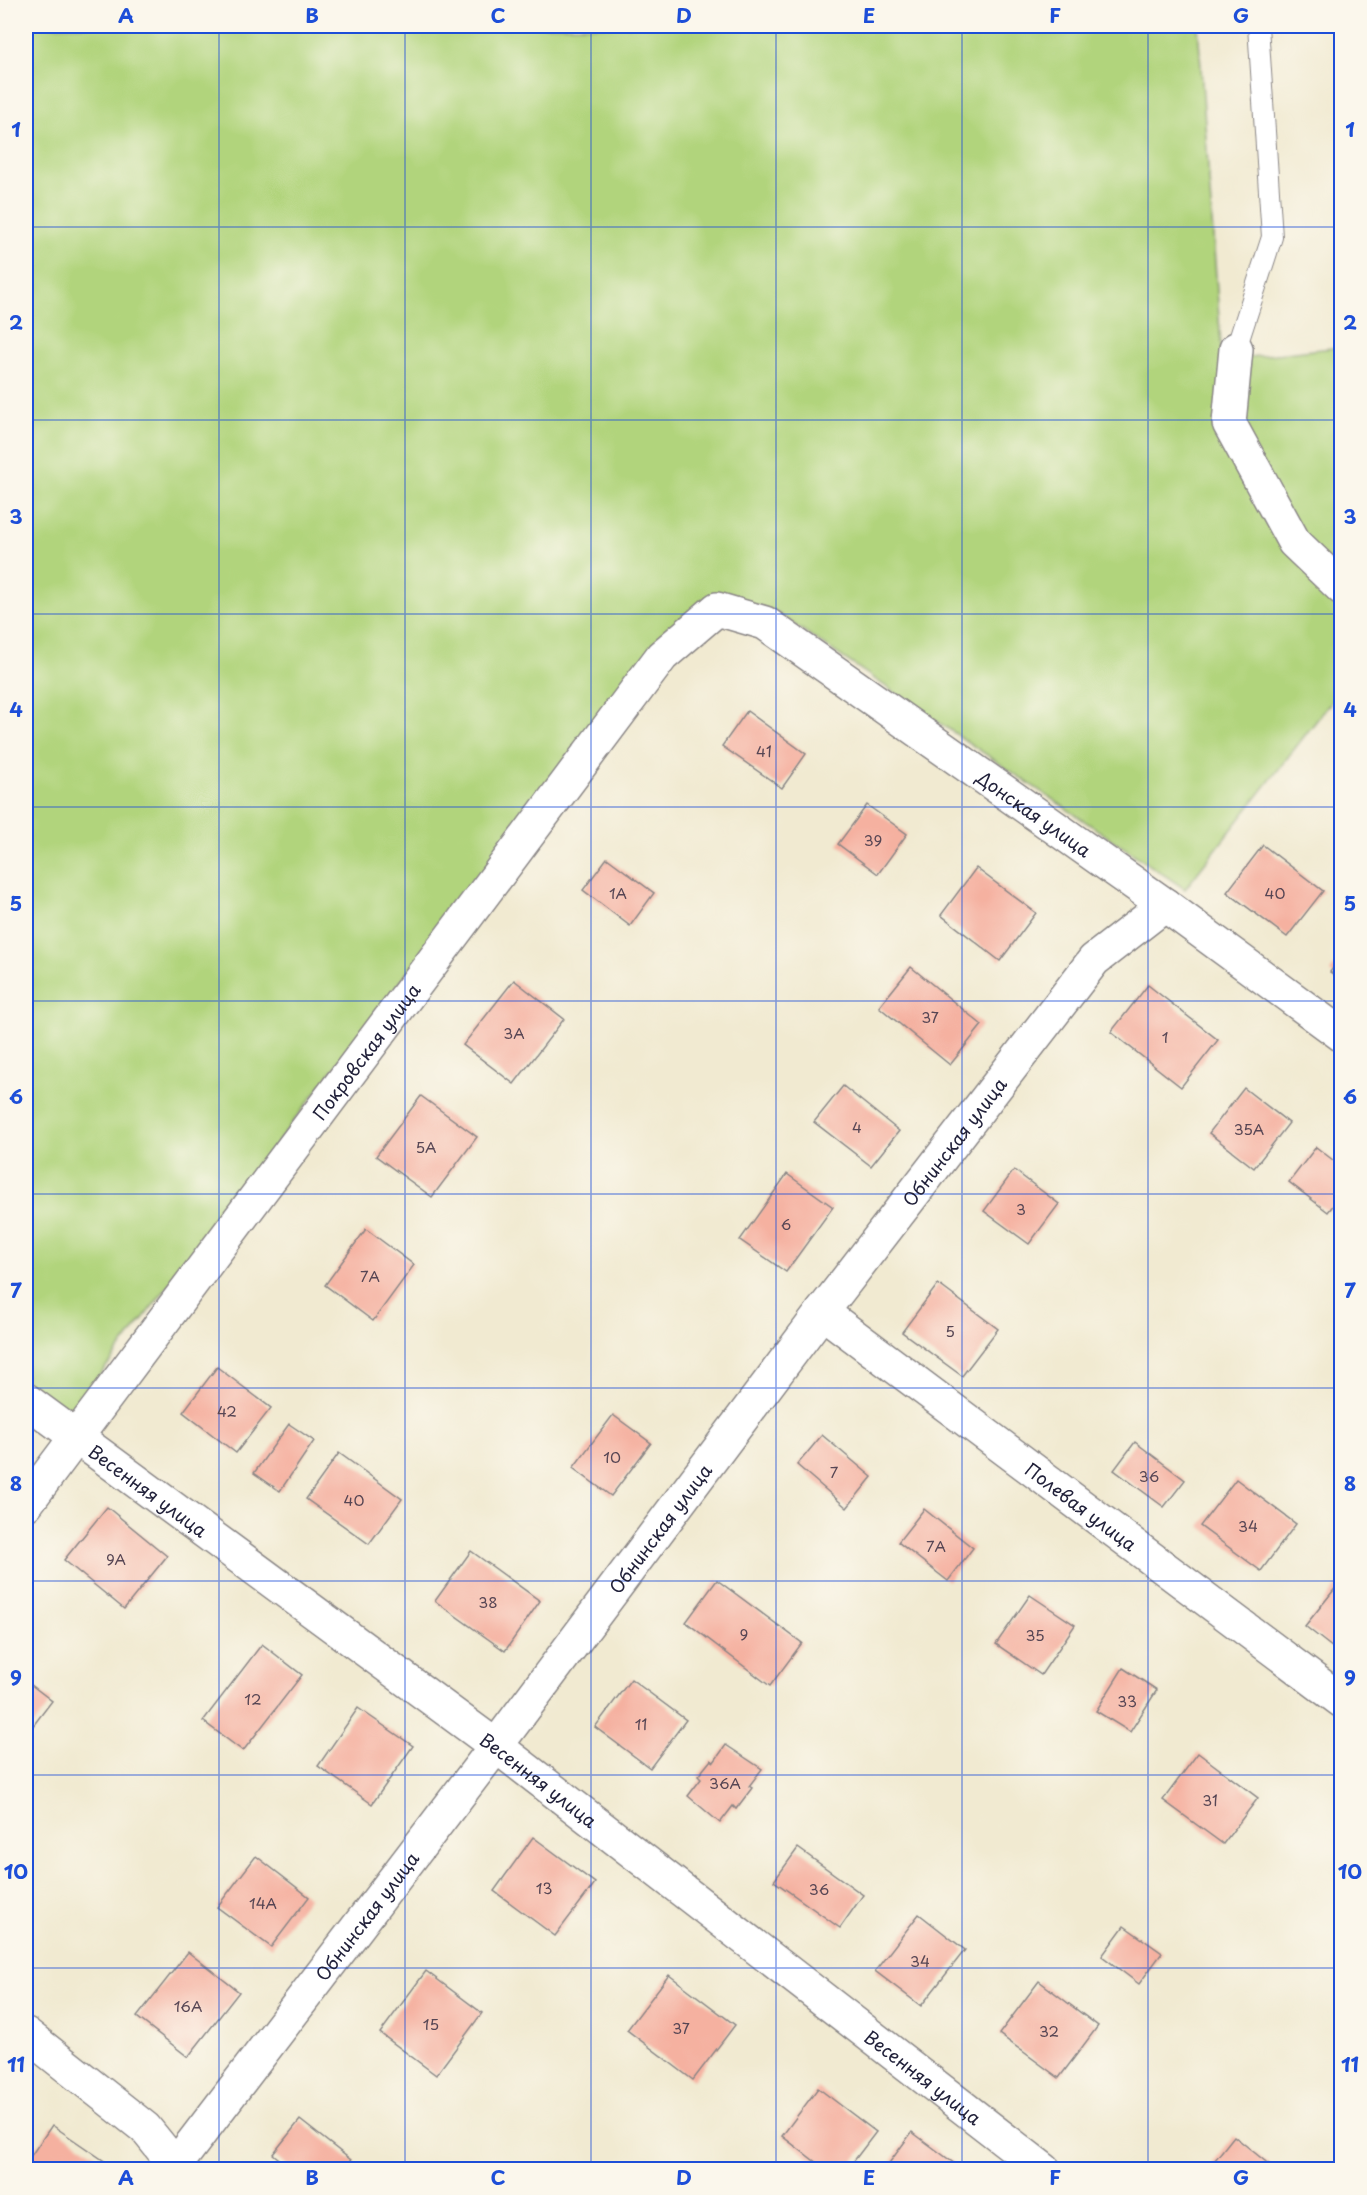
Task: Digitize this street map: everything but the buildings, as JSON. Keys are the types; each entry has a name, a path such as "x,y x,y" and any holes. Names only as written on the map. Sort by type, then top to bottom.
{"street":[{"path":"1236,349 1229,423 1294,542 1341,588"},
{"name":"Донская улица","path":"717,609 765,622 1166,905 1341,1035"},
{"name":"Покровская улица","path":"26,1504 662,656 717,609"},
{"name":"Обнинская улица","path":"176,2168 822,1312 1094,960 1166,905"},
{"name":"Полевая улица","path":"822,1312 1341,1701"},
{"name":"Весенняя улица","path":"26,1400 496,1746 1044,2169"},
{"path":"26,2034 146,2128 176,2168"}],"lane":[{"path":"1236,349 1272,237 1258,26"}],"green space":[{"path":"26,26 1198,26 1222,360 1341,347 1342,688 1185,889 774,611 716,594 655,648 61,1426 26,1401"}]}
